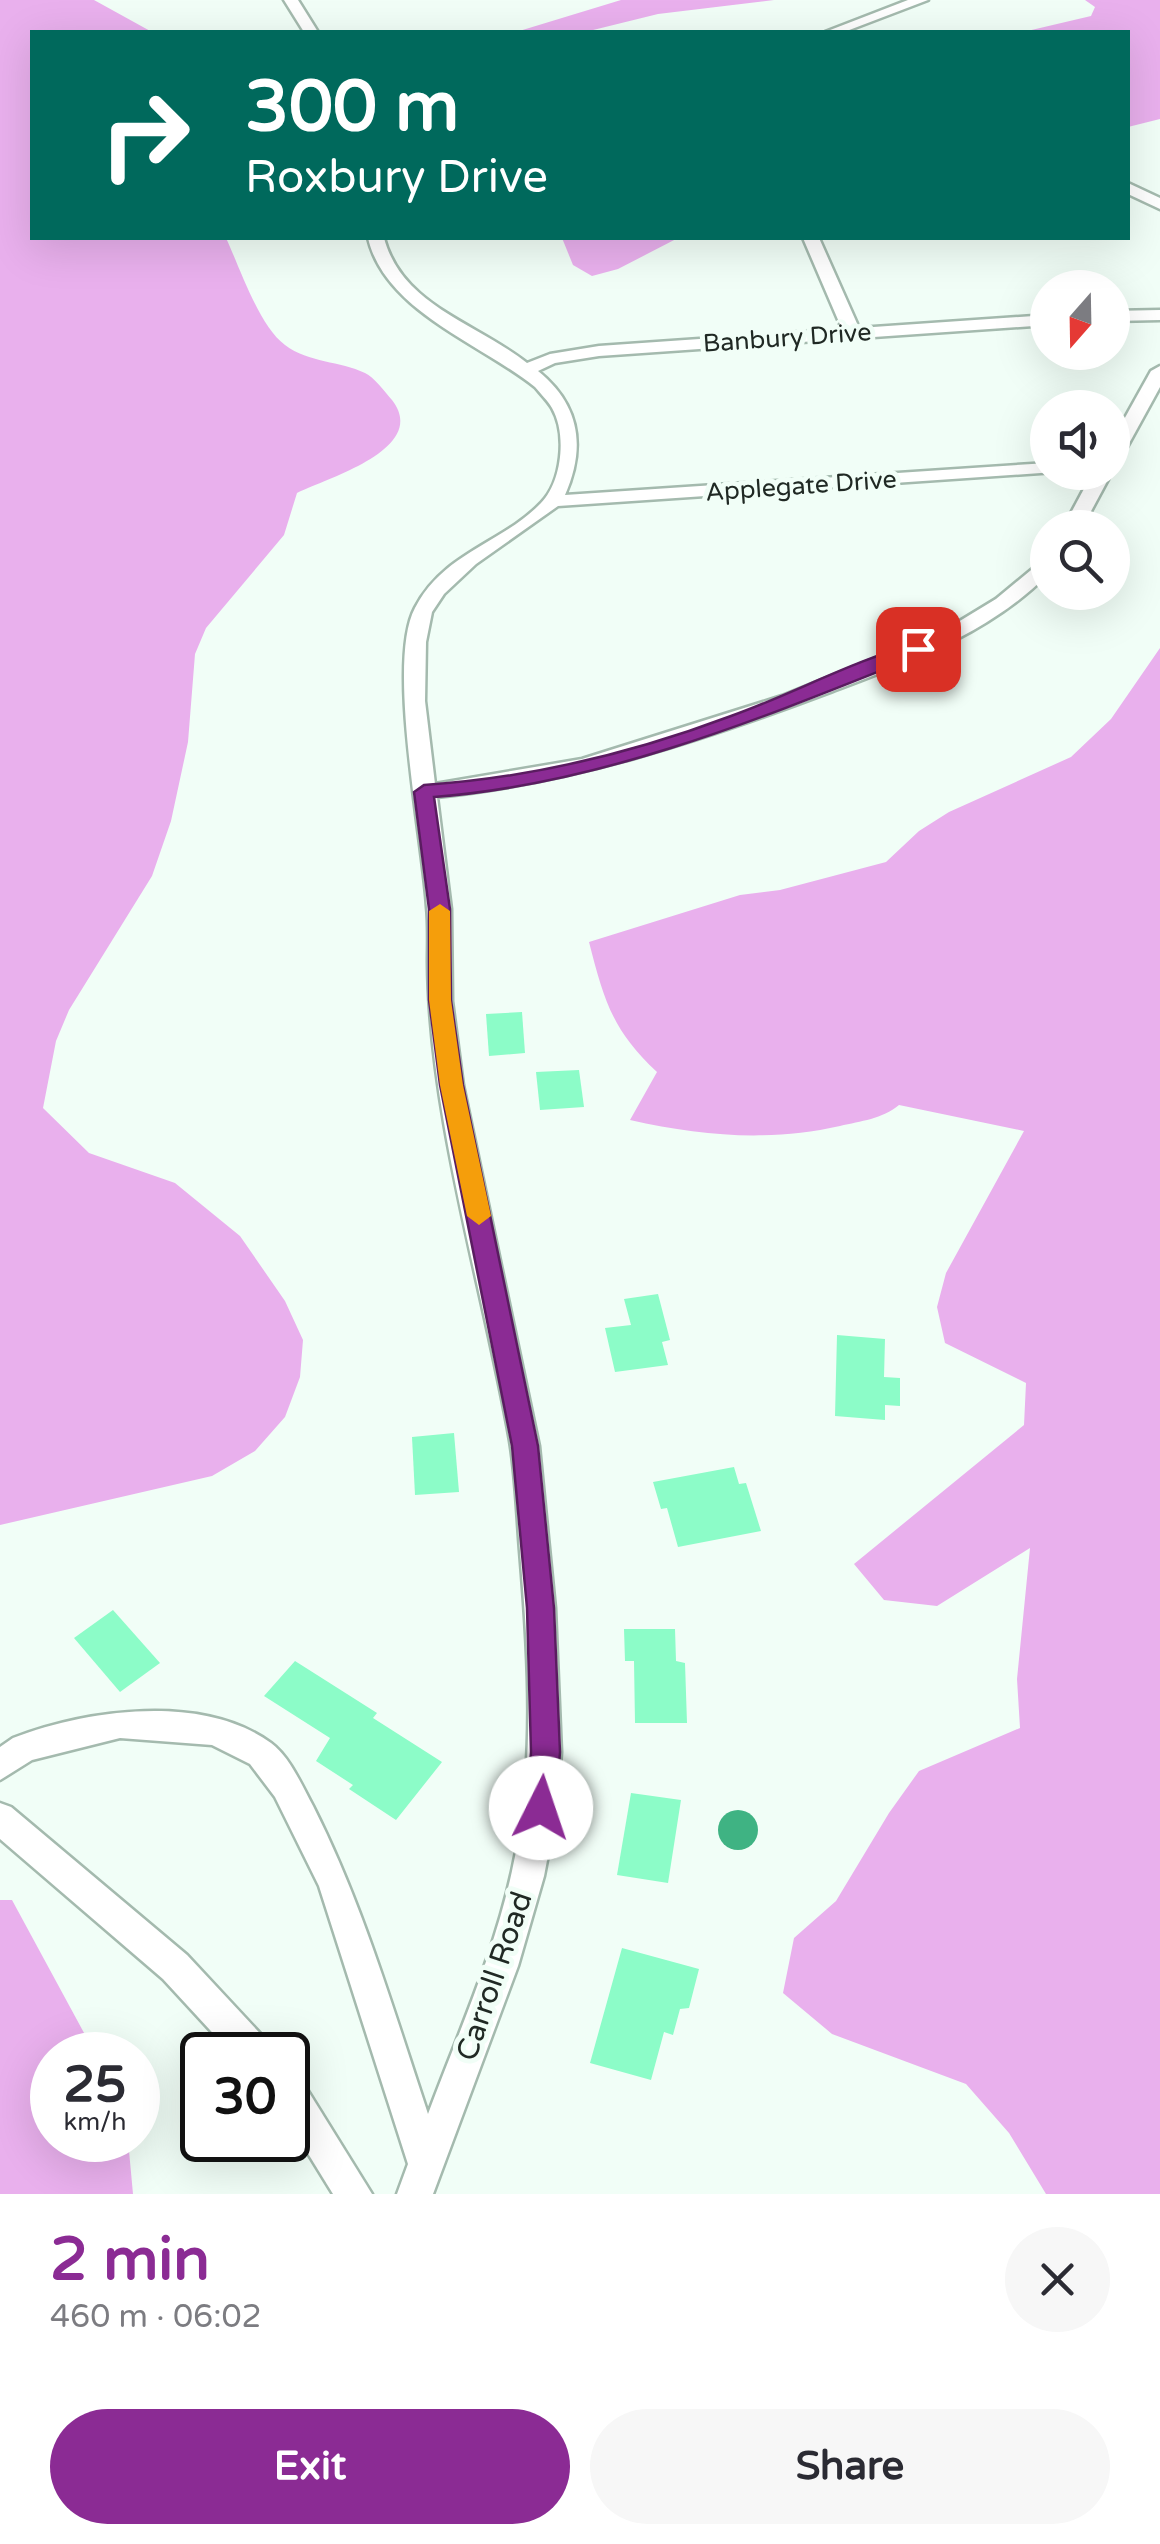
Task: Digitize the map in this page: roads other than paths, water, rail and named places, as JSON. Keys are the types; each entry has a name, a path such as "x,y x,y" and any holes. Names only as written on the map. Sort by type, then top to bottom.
{"street":[{"path":"292,0 310,30"},
{"path":"838,30 921,0"},
{"path":"1130,189 1160,204"},
{"path":"376,240 397,284 467,333 529,369 565,417 571,456 554,501"},
{"path":"812,240 852,332"},
{"path":"1130,316 1160,316"},
{"name":"Banbury Drive","path":"529,369 550,359 598,352 1030,321"},
{"path":"1130,425 1160,371"},
{"name":"Applegate Drive","path":"554,501 1030,470"},
{"name":"Carroll Road","path":"421,2180 500,1966 528,1876 541,1808 545,1752 540,1608 525,1446 451,1085 440,1000 440,909 415,701 416,642 422,612 436,590 470,560 554,501"},
{"path":"424,792 496,786 625,755 735,722 950,636 1002,606 1030,579"},
{"path":"0,1766 24,1748 120,1724 215,1731 261,1754 286,1787 334,1882 421,2180"},
{"path":"0,1818 175,1967 236,2032"},
{"path":"310,2125 354,2194"}]}
